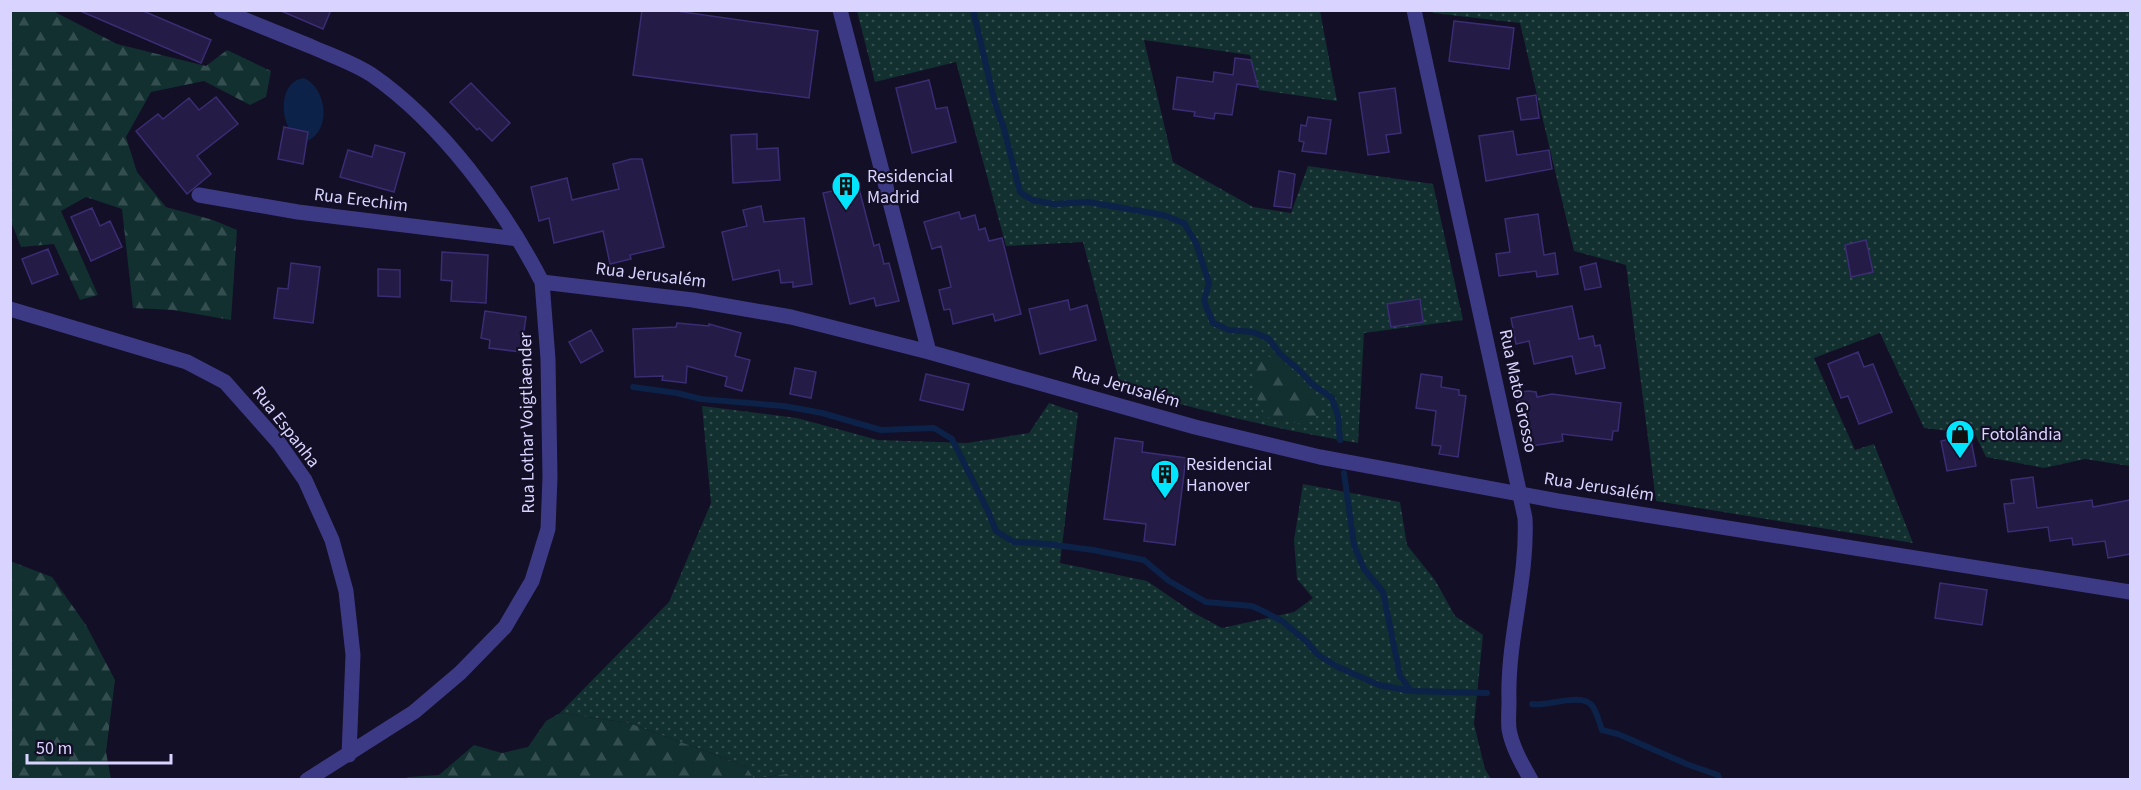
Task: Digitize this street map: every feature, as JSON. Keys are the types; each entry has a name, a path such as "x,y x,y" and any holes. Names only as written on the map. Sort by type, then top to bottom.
{"street":[{"path":"221,10 331,55 370,74 393,92 429,124 454,151 518,239 542,282"},
{"path":"840,10 929,352"},
{"name":"Rua Mato Grosso","path":"1414,10 1525,518 1526,538 1508,686 1509,729 1518,757 1531,780"},
{"name":"Rua Erechim","path":"200,195 298,212 518,239"},
{"name":"Rua Jerusalém","path":"542,282 747,308 824,325 1250,442 1320,457 1520,494 2130,592"},
{"name":"Rua Lothar Voigtlaender","path":"307,780 350,755 414,712 460,673 505,627 532,581 548,530 550,477 548,359 542,282"},
{"name":"Rua Espanha","path":"10,309 187,362 225,382 279,443 305,480 332,540 346,591 353,655 350,755"}],"green space":[{"path":"11,10 53,11 117,44 206,66 227,50 271,71 266,97 250,105 204,81 151,92 126,137 137,172 166,207 213,220 237,230 231,320 173,310 133,308 122,209 86,197 61,211 98,295 80,300 54,244 21,247 10,219"},
{"path":"857,11 1320,11 1337,101 1259,90 1250,55 1144,40 1173,162 1253,207 1291,213 1308,166 1433,184 1463,320 1364,333 1358,443 1239,419 1121,388 1083,242 1006,246 956,62 875,82"},
{"path":"1432,11 2130,11 2130,466 2085,459 2044,468 1986,457 1975,434 1924,428 1880,333 1814,358 1855,450 1874,444 1913,543 1656,501 1626,265 1574,251 1520,23 1433,13"},
{"path":"1263,354 1284,364 1303,390 1321,403 1314,421 1301,424 1266,417 1256,396 1252,373"},
{"path":"1049,403 1078,413 1060,563 1147,581 1194,613 1222,628 1294,612 1313,598 1297,579 1294,540 1303,484 1400,502 1407,545 1435,580 1455,616 1483,635 1474,724 1485,769 1491,779 817,780 786,774 754,779 746,766 629,723 560,713 669,602 711,503 702,406 797,418 878,440 967,443 1029,433"},
{"path":"10,561 52,577 86,625 115,680 106,752 111,779 11,779"},
{"path":"560,713 629,723 746,766 754,779 404,779 439,775 474,745 502,753 528,747 546,721"},
{"path":"786,774 817,779 754,779"}],"water":[{"path":"304,78 318,91 324,110 320,128 315,136 307,141 308,132 289,128 284,114 284,98 287,91 296,80"}],"building":[{"path":"78,10 141,10 211,40 201,63"},
{"path":"279,10 331,10 323,29"},
{"path":"642,10 669,10 818,31 809,98 633,75"},
{"path":"1454,21 1514,28 1509,69 1449,61"},
{"path":"1235,58 1251,60 1258,87 1237,84 1232,115 1215,113 1214,119 1194,116 1195,112 1173,109 1177,77 1213,82 1214,72 1233,75"},
{"path":"929,80 936,109 947,107 956,142 912,153 896,88"},
{"path":"471,83 510,123 492,141 479,128 477,130 450,102"},
{"path":"1395,88 1401,133 1386,135 1389,152 1368,155 1359,93"},
{"path":"1536,95 1539,118 1521,120 1517,98"},
{"path":"216,97 238,124 197,156 211,174 187,194 136,131 158,114 163,119 189,98 199,110"},
{"path":"1308,117 1331,120 1326,154 1302,151 1304,142 1299,141 1301,125 1306,126"},
{"path":"284,127 308,132 303,164 278,159"},
{"path":"1513,131 1517,155 1549,150 1552,169 1486,181 1479,136"},
{"path":"757,134 757,149 778,148 780,180 733,183 731,135"},
{"path":"375,145 405,153 394,192 340,177 348,150 372,157"},
{"path":"631,159 642,159 664,247 630,255 631,259 610,264 603,231 554,243 549,218 539,221 531,187 567,178 572,200 619,189 613,164"},
{"path":"1279,171 1295,174 1291,208 1274,206"},
{"path":"857,181 874,246 879,244 884,264 889,263 899,301 876,306 874,298 850,304 823,193 837,190 836,187"},
{"path":"761,206 764,222 804,218 812,284 793,287 793,282 781,283 779,270 733,280 722,232 747,226 743,210"},
{"path":"92,208 100,226 110,221 122,247 91,261 71,217"},
{"path":"959,212 961,219 975,215 979,230 985,228 989,241 1002,238 1021,314 995,321 993,314 953,324 950,309 944,310 939,290 951,287 941,246 932,249 924,222"},
{"path":"1538,214 1544,255 1555,253 1558,274 1537,277 1536,271 1499,276 1496,254 1510,252 1505,219"},
{"path":"1866,240 1873,272 1851,277 1845,245"},
{"path":"48,249 58,274 32,284 22,259"},
{"path":"442,252 488,255 486,303 451,301 452,281 441,280"},
{"path":"291,263 320,267 313,323 274,318 278,288 288,289"},
{"path":"1596,263 1601,287 1585,290 1580,267"},
{"path":"378,269 400,270 400,297 378,296"},
{"path":"1420,299 1423,322 1391,327 1387,304"},
{"path":"1068,300 1070,310 1087,305 1096,340 1040,354 1029,309"},
{"path":"1572,306 1579,339 1593,336 1595,346 1600,345 1605,368 1576,374 1572,356 1534,364 1529,341 1516,344 1511,318"},
{"path":"485,311 526,317 521,352 489,348 490,340 481,338"},
{"path":"677,323 709,326 709,324 741,333 735,356 750,360 742,391 725,386 727,377 687,366 686,383 662,380 663,376 635,377 633,329 676,327"},
{"path":"591,330 603,351 581,363 569,342"},
{"path":"1858,352 1864,367 1873,364 1892,412 1859,424 1848,396 1841,398 1828,364"},
{"path":"795,368 816,372 811,398 790,394"},
{"path":"926,374 969,384 963,410 920,400"},
{"path":"1421,374 1442,377 1441,387 1459,390 1459,395 1466,396 1458,457 1439,454 1441,446 1432,445 1436,411 1416,408"},
{"path":"1536,392 1537,397 1552,394 1621,403 1618,431 1613,431 1612,440 1562,434 1563,441 1525,447 1516,393"},
{"path":"1970,435 1976,466 1947,471 1941,441"},
{"path":"1115,438 1143,442 1142,452 1186,458 1175,545 1144,541 1146,524 1104,519"},
{"path":"2033,477 2037,508 2092,500 2093,507 2130,500 2130,554 2108,558 2105,541 2073,545 2072,538 2050,541 2048,527 2008,532 2004,504 2014,503 2011,480"},
{"path":"1940,583 1987,590 1982,625 1935,618"}],"waterway":[{"path":"973,10 995,103 1020,192 1032,200 1054,204 1088,202 1163,215 1184,223 1196,243 1209,283 1204,301 1213,323 1229,330 1253,332 1269,339 1280,354 1312,384 1332,398 1338,416 1340,440"},
{"path":"633,387 701,399 784,406 822,413 881,430 934,428 952,439 996,531 1014,542 1093,550 1144,560 1169,581 1206,602 1252,606 1282,621 1307,642 1318,655 1338,667 1379,685 1411,691 1487,693"},
{"path":"1344,473 1354,545 1364,569 1383,592 1400,676 1411,691"},
{"path":"1532,704 1574,700 1588,702 1593,707 1602,730 1618,734 1718,775 1720,780"}],"place":[{"name":"Residencial Madrid","path":"846,212"},
{"name":"Fotolândia","path":"1960,460"},
{"name":"Residencial Hanover","path":"1165,500"}]}
